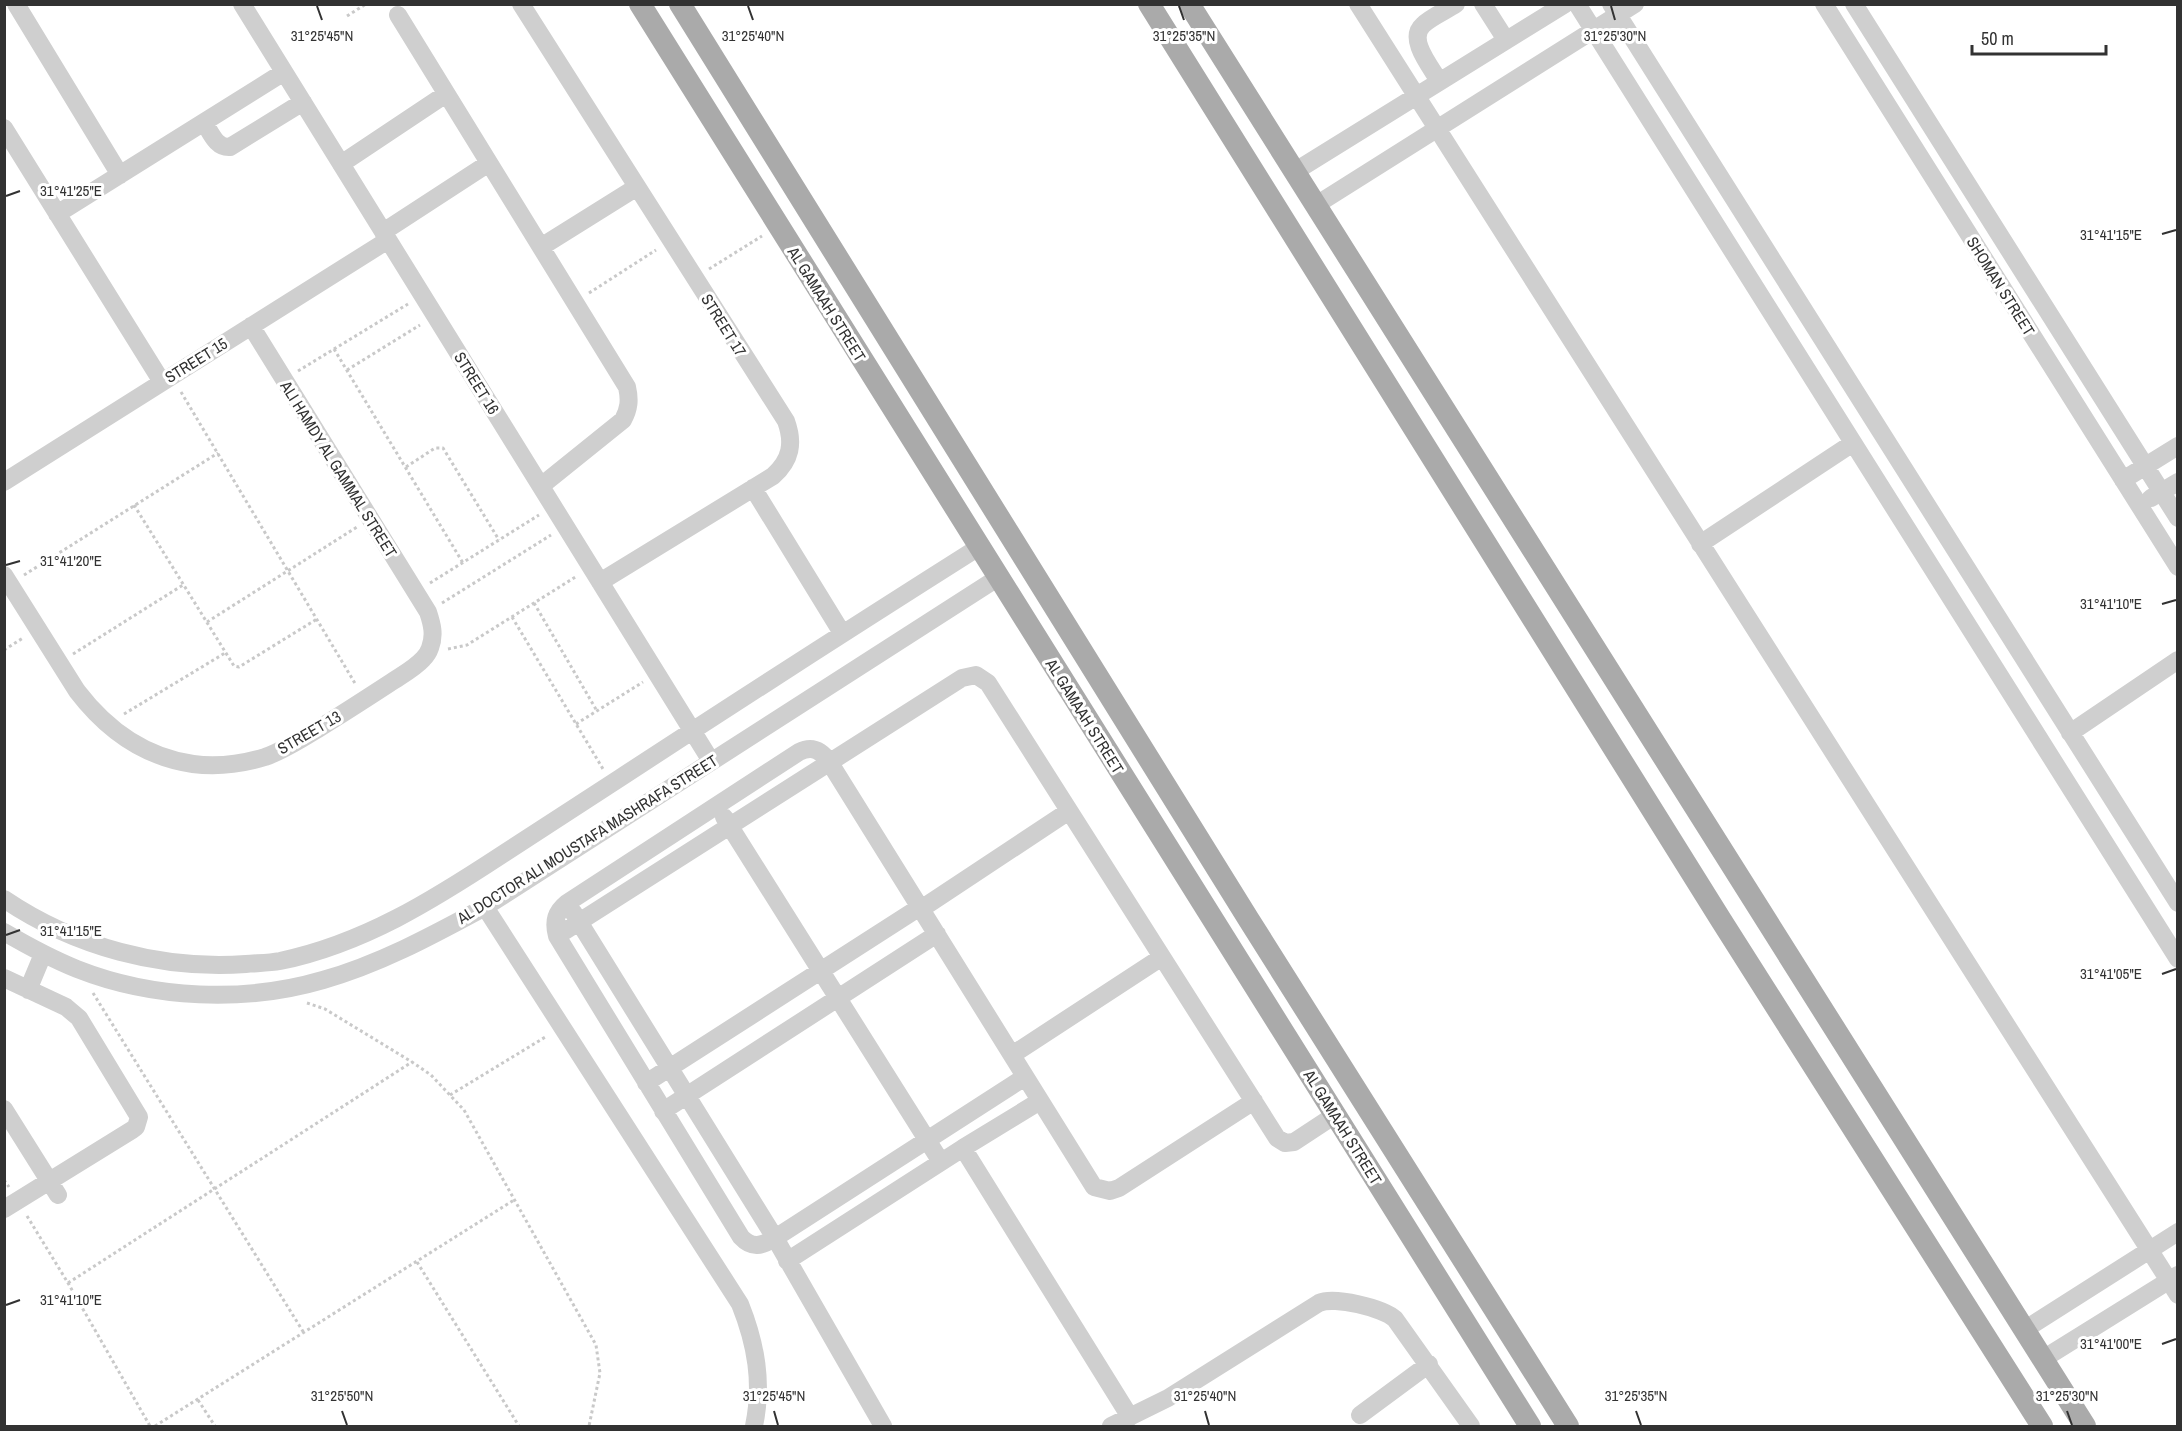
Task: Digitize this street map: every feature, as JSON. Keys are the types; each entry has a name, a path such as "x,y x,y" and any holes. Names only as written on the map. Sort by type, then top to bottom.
{"main road":[{"name":"AL GAMAAH STREET","path":"640,4 1530,1426"},
{"name":"AL GAMAAH STREET","path":"680,4 1249,921 1568,1426"},
{"path":"1149,4 1715,910 2042,1426"},
{"path":"1189,4 2085,1426"},
{"path":"1264,190 1294,172"},
{"path":"1286,224 1316,206"},
{"path":"1224,937 1249,921"},
{"path":"1993,1348 2024,1330"},
{"path":"2012,1378 2043,1359"}],"street":[{"path":"16,4 120,175"},
{"name":"STREET 16","path":"242,4 711,760"},
{"name":"STREET 17","path":"521,4 786,422 790,433 790,451 782,468 753,488 596,575"},
{"path":"1358,4 2148,1251 2175,1284 2043,1359"},
{"path":"1439,81 1419,45 1417,34 1422,25 1456,4"},
{"path":"1483,4 1506,40"},
{"path":"1294,172 1564,4"},
{"path":"1577,4 2119,866 2172,938 2178,959"},
{"path":"1316,206 1593,30 1614,10 1635,4"},
{"name":"SHOMAN STREET","path":"1824,4 2178,567"},
{"path":"1838,27 1857,9"},
{"name":"SHOMAN STREET","path":"1857,9 2178,518"},
{"path":"1614,10 2178,903"},
{"path":"398,15 627,387 630,399 623,420 541,486"},
{"path":"57,214 284,72"},
{"path":"341,164 446,94"},
{"path":"204,122 218,144 224,148 230,147 303,102"},
{"path":"1908,136 1929,121"},
{"path":"4,128 57,214 167,379"},
{"name":"STREET 15","path":"4,482 250,326 386,236 489,163"},
{"path":"541,248 637,187"},
{"path":"1984,258 2005,243"},
{"path":"1759,294 1784,279"},
{"name":"ALI HAMDY AL GAMMAL STREET","path":"250,326 428,612"},
{"path":"1813,379 1837,364"},
{"path":"2060,381 2082,365"},
{"path":"1700,544 1853,443"},
{"path":"2123,480 2178,446"},
{"path":"2139,506 2178,482"},
{"path":"753,488 842,633"},
{"name":"AL DOCTOR ALI MOUSTAFA MASHRAFA STREET","path":"4,899 26,914 72,936 120,953 170,963 221,966 277,962 359,938 441,895 692,730 980,546"},
{"name":"AL DOCTOR ALI MOUSTAFA MASHRAFA STREET","path":"4,932 79,970 118,982 169,992 223,994 271,991 322,980 366,966 410,947 484,908 999,577"},
{"name":"STREET 13","path":"7,579 76,691 106,724 133,743 169,759 193,764 241,763 287,748 365,700 413,667 430,649"},
{"path":"428,612 433,630 430,649"},
{"path":"2070,733 2178,660"},
{"path":"557,936 962,678 976,675 988,682 1277,1138 1285,1143 1294,1142 1335,1115"},
{"path":"1025,1077 775,1238 753,1246 741,1237 557,936 554,927 555,917 567,903 806,749 820,751 830,763 1094,1187 1110,1191 1119,1188 1254,1101"},
{"path":"717,806 941,1162"},
{"path":"646,1083 1070,811"},
{"path":"2119,866 2143,850"},
{"path":"567,903 775,1238 883,1426"},
{"path":"484,908 740,1304 751,1332 757,1362 759,1392 754,1426"},
{"path":"663,1111 937,934"},
{"path":"28,990 44,954"},
{"path":"1012,1055 1162,957"},
{"path":"4,978 66,1007 79,1018 139,1117 139,1121 132,1130 54,1188 11,1205"},
{"path":"787,1261 1040,1101"},
{"path":"4,1109 54,1188"},
{"path":"963,1148 1130,1417"},
{"path":"2024,1330 2178,1232"},
{"path":"1111,1426 1168,1398 1325,1300 1338,1300 1391,1315 1429,1364 1471,1426"},
{"path":"1360,1415 1429,1364"}],"path":[{"path":"347,16 366,4"},
{"path":"695,278 779,226"},
{"path":"575,302 671,240"},
{"path":"284,380 422,295"},
{"path":"347,370 435,316"},
{"path":"334,349 463,563"},
{"path":"167,379 218,453 365,700"},
{"path":"405,467 435,448 443,448 499,540"},
{"path":"7,579 218,453"},
{"path":"134,505 234,666 239,667 316,619"},
{"path":"415,592 553,506"},
{"path":"207,622 370,519"},
{"path":"428,612 566,526"},
{"path":"430,649 449,649 467,645 534,603 596,575"},
{"path":"59,663 183,585"},
{"path":"534,603 597,711"},
{"path":"512,617 612,783"},
{"path":"4,650 38,628"},
{"path":"106,724 225,653"},
{"path":"576,724 657,674"},
{"path":"79,970 304,1333"},
{"path":"304,1002 325,1009 412,1062 431,1075 464,1110 596,1345 600,1373 589,1426"},
{"path":"450,1095 561,1027"},
{"path":"68,1283 412,1062"},
{"path":"4,1180 11,1205 68,1283 150,1426"},
{"path":"155,1426 514,1200"},
{"path":"417,1262 519,1426"},
{"path":"198,1400 215,1426"}]}
